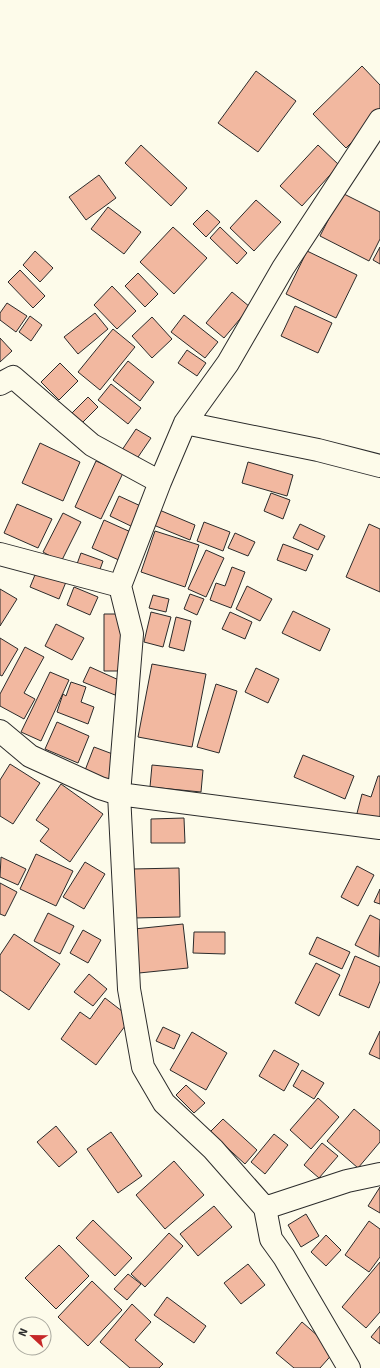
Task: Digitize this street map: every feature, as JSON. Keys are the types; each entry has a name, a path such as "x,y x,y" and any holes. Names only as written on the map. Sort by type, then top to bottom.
{"street":[{"path":"350,1368 271,1238 265,1208 212,1149 164,1103 143,1067 129,989 119,794 132,634 120,586 160,482 185,423 228,363 283,268 380,120"},
{"path":"0,384 12,377 92,445 160,482"},
{"path":"185,423 318,450 380,466"},
{"path":"0,554 120,586"},
{"path":"0,731 30,756 100,788 119,794 380,828"},
{"path":"265,1208 347,1181 380,1174"}],"building":[{"path":"362,66 380,85 380,114 346,148 313,114"},
{"path":"256,71 296,101 258,152 218,123"},
{"path":"141,145 187,188 171,206 125,163"},
{"path":"318,145 339,165 302,206 280,186"},
{"path":"99,175 116,198 86,220 69,197"},
{"path":"342,193 380,212 380,239 369,261 320,236"},
{"path":"256,200 281,222 254,251 230,228"},
{"path":"108,207 141,232 124,254 91,229"},
{"path":"207,210 220,222 206,237 193,224"},
{"path":"173,227 207,258 174,294 140,262"},
{"path":"220,227 247,253 237,264 210,238"},
{"path":"380,247 380,264 373,260"},
{"path":"35,251 53,268 40,282 23,265"},
{"path":"307,251 357,275 336,318 286,294"},
{"path":"20,270 45,296 33,308 8,282"},
{"path":"138,273 158,294 145,307 125,286"},
{"path":"112,286 136,311 117,329 94,305"},
{"path":"232,292 250,307 224,338 206,323"},
{"path":"7,303 27,316 16,332 0,320 0,313"},
{"path":"295,306 332,323 318,353 281,336"},
{"path":"95,313 108,329 78,354 64,337"},
{"path":"184,315 218,342 205,358 171,332"},
{"path":"30,316 42,325 31,341 19,332"},
{"path":"152,317 172,339 152,358 132,336"},
{"path":"113,329 135,347 100,390 78,372"},
{"path":"0,338 12,351 0,362"},
{"path":"187,350 206,363 197,376 178,363"},
{"path":"128,361 154,382 140,401 113,380"},
{"path":"60,363 78,381 59,400 41,382"},
{"path":"111,384 141,408 128,424 98,400"},
{"path":"88,397 98,407 81,424 71,414"},
{"path":"136,429 151,438 134,463 120,453"},
{"path":"40,443 80,462 63,501 22,483"},
{"path":"96,461 123,473 101,519 75,507"},
{"path":"248,462 293,475 287,496 242,483"},
{"path":"271,493 290,500 283,519 264,511"},
{"path":"119,496 145,508 135,528 110,516"},
{"path":"17,504 52,519 38,548 4,533"},
{"path":"157,509 195,525 190,540 151,524"},
{"path":"63,513 81,522 61,562 43,552"},
{"path":"104,520 133,533 121,561 92,548"},
{"path":"204,522 230,532 223,551 197,541"},
{"path":"300,524 325,536 318,550 293,538"},
{"path":"369,524 380,529 380,592 346,577"},
{"path":"155,531 199,545 185,587 141,572"},
{"path":"235,533 255,542 248,556 228,548"},
{"path":"283,544 313,555 306,571 277,560"},
{"path":"206,550 224,558 206,597 188,589"},
{"path":"81,553 103,561 99,572 77,564"},
{"path":"232,567 245,572 231,608 210,600 216,583 225,586"},
{"path":"37,570 66,582 59,599 30,587"},
{"path":"247,586 272,599 260,621 236,609"},
{"path":"74,587 98,597 90,615 67,605"},
{"path":"0,589 17,599 0,626"},
{"path":"190,594 204,599 197,615 184,609"},
{"path":"153,595 169,599 166,612 149,608"},
{"path":"293,611 330,629 320,651 282,633"},
{"path":"151,612 171,617 163,647 144,642"},
{"path":"230,612 252,622 245,639 222,629"},
{"path":"104,614 124,614 124,671 104,671"},
{"path":"176,617 191,621 184,651 169,647"},
{"path":"56,624 84,638 72,660 45,646"},
{"path":"0,638 18,649 2,676 0,675"},
{"path":"25,647 44,657 24,693 35,699 24,719 0,706 0,694"},
{"path":"152,664 206,674 192,747 138,737"},
{"path":"90,667 121,681 115,695 83,682"},
{"path":"256,668 279,679 268,703 245,692"},
{"path":"50,672 69,680 41,741 21,732"},
{"path":"71,682 86,687 81,702 94,707 88,724 57,712 63,694 66,696"},
{"path":"216,684 237,691 219,753 197,747"},
{"path":"57,722 89,736 78,763 45,749"},
{"path":"94,747 126,759 116,786 84,773"},
{"path":"303,755 354,776 345,799 294,777"},
{"path":"10,764 40,783 13,824 0,816 0,780"},
{"path":"152,765 203,770 201,792 150,787"},
{"path":"378,776 380,776 380,823 356,817 362,794 371,797"},
{"path":"61,784 103,814 70,862 40,841 49,829 36,820"},
{"path":"184,818 185,843 151,843 151,819"},
{"path":"36,854 73,871 56,906 20,889"},
{"path":"1,857 26,869 18,885 0,877"},
{"path":"85,862 105,874 84,909 63,897"},
{"path":"357,866 374,875 358,906 341,897"},
{"path":"179,868 180,917 133,918 132,869"},
{"path":"0,883 17,892 5,916 0,914"},
{"path":"380,889 380,904 374,902"},
{"path":"48,913 74,926 60,954 34,941"},
{"path":"370,915 380,920 379,957 355,945"},
{"path":"183,924 188,968 139,973 134,929"},
{"path":"83,930 101,940 88,963 70,953"},
{"path":"194,932 225,932 225,954 193,953"},
{"path":"14,934 60,964 29,1010 0,990 0,955"},
{"path":"317,937 350,952 342,969 309,954"},
{"path":"355,956 380,967 380,981 369,1008 339,995"},
{"path":"316,963 340,975 319,1016 295,1003"},
{"path":"89,974 107,989 93,1006 74,992"},
{"path":"105,998 131,1018 96,1065 61,1039 80,1012 90,1019"},
{"path":"163,1027 180,1035 174,1049 156,1041"},
{"path":"380,1031 380,1059 369,1054"},
{"path":"192,1032 227,1053 206,1090 170,1070"},
{"path":"274,1050 299,1064 284,1091 259,1076"},
{"path":"302,1070 324,1083 314,1099 293,1086"},
{"path":"186,1085 205,1103 194,1113 176,1095"},
{"path":"318,1098 339,1117 311,1149 290,1130"},
{"path":"354,1109 380,1131 380,1142 358,1168 327,1141"},
{"path":"223,1119 257,1150 245,1164 210,1132"},
{"path":"56,1126 77,1152 59,1167 37,1142"},
{"path":"111,1132 142,1176 118,1193 87,1149"},
{"path":"274,1134 288,1145 265,1174 251,1162"},
{"path":"322,1143 338,1156 319,1178 304,1165"},
{"path":"174,1161 204,1195 165,1229 136,1195"},
{"path":"380,1187 380,1213 368,1206"},
{"path":"214,1206 232,1227 198,1256 180,1234"},
{"path":"306,1214 319,1236 301,1247 288,1225"},
{"path":"93,1220 132,1258 115,1276 76,1238"},
{"path":"369,1221 380,1229 380,1257 369,1272 345,1255"},
{"path":"169,1233 183,1246 145,1287 131,1274"},
{"path":"326,1235 341,1250 326,1266 311,1252"},
{"path":"59,1245 89,1276 56,1309 25,1278"},
{"path":"380,1262 380,1312 366,1328 342,1307"},
{"path":"248,1264 265,1285 241,1304 224,1283"},
{"path":"128,1274 141,1284 127,1300 114,1289"},
{"path":"92,1281 122,1310 88,1346 58,1317"},
{"path":"167,1297 206,1326 194,1343 154,1315"},
{"path":"132,1304 151,1322 135,1340 163,1364 159,1368 130,1368 100,1342"},
{"path":"302,1322 335,1351 320,1368 294,1368 276,1353"},
{"path":"380,1326 380,1344 371,1337"}]}
